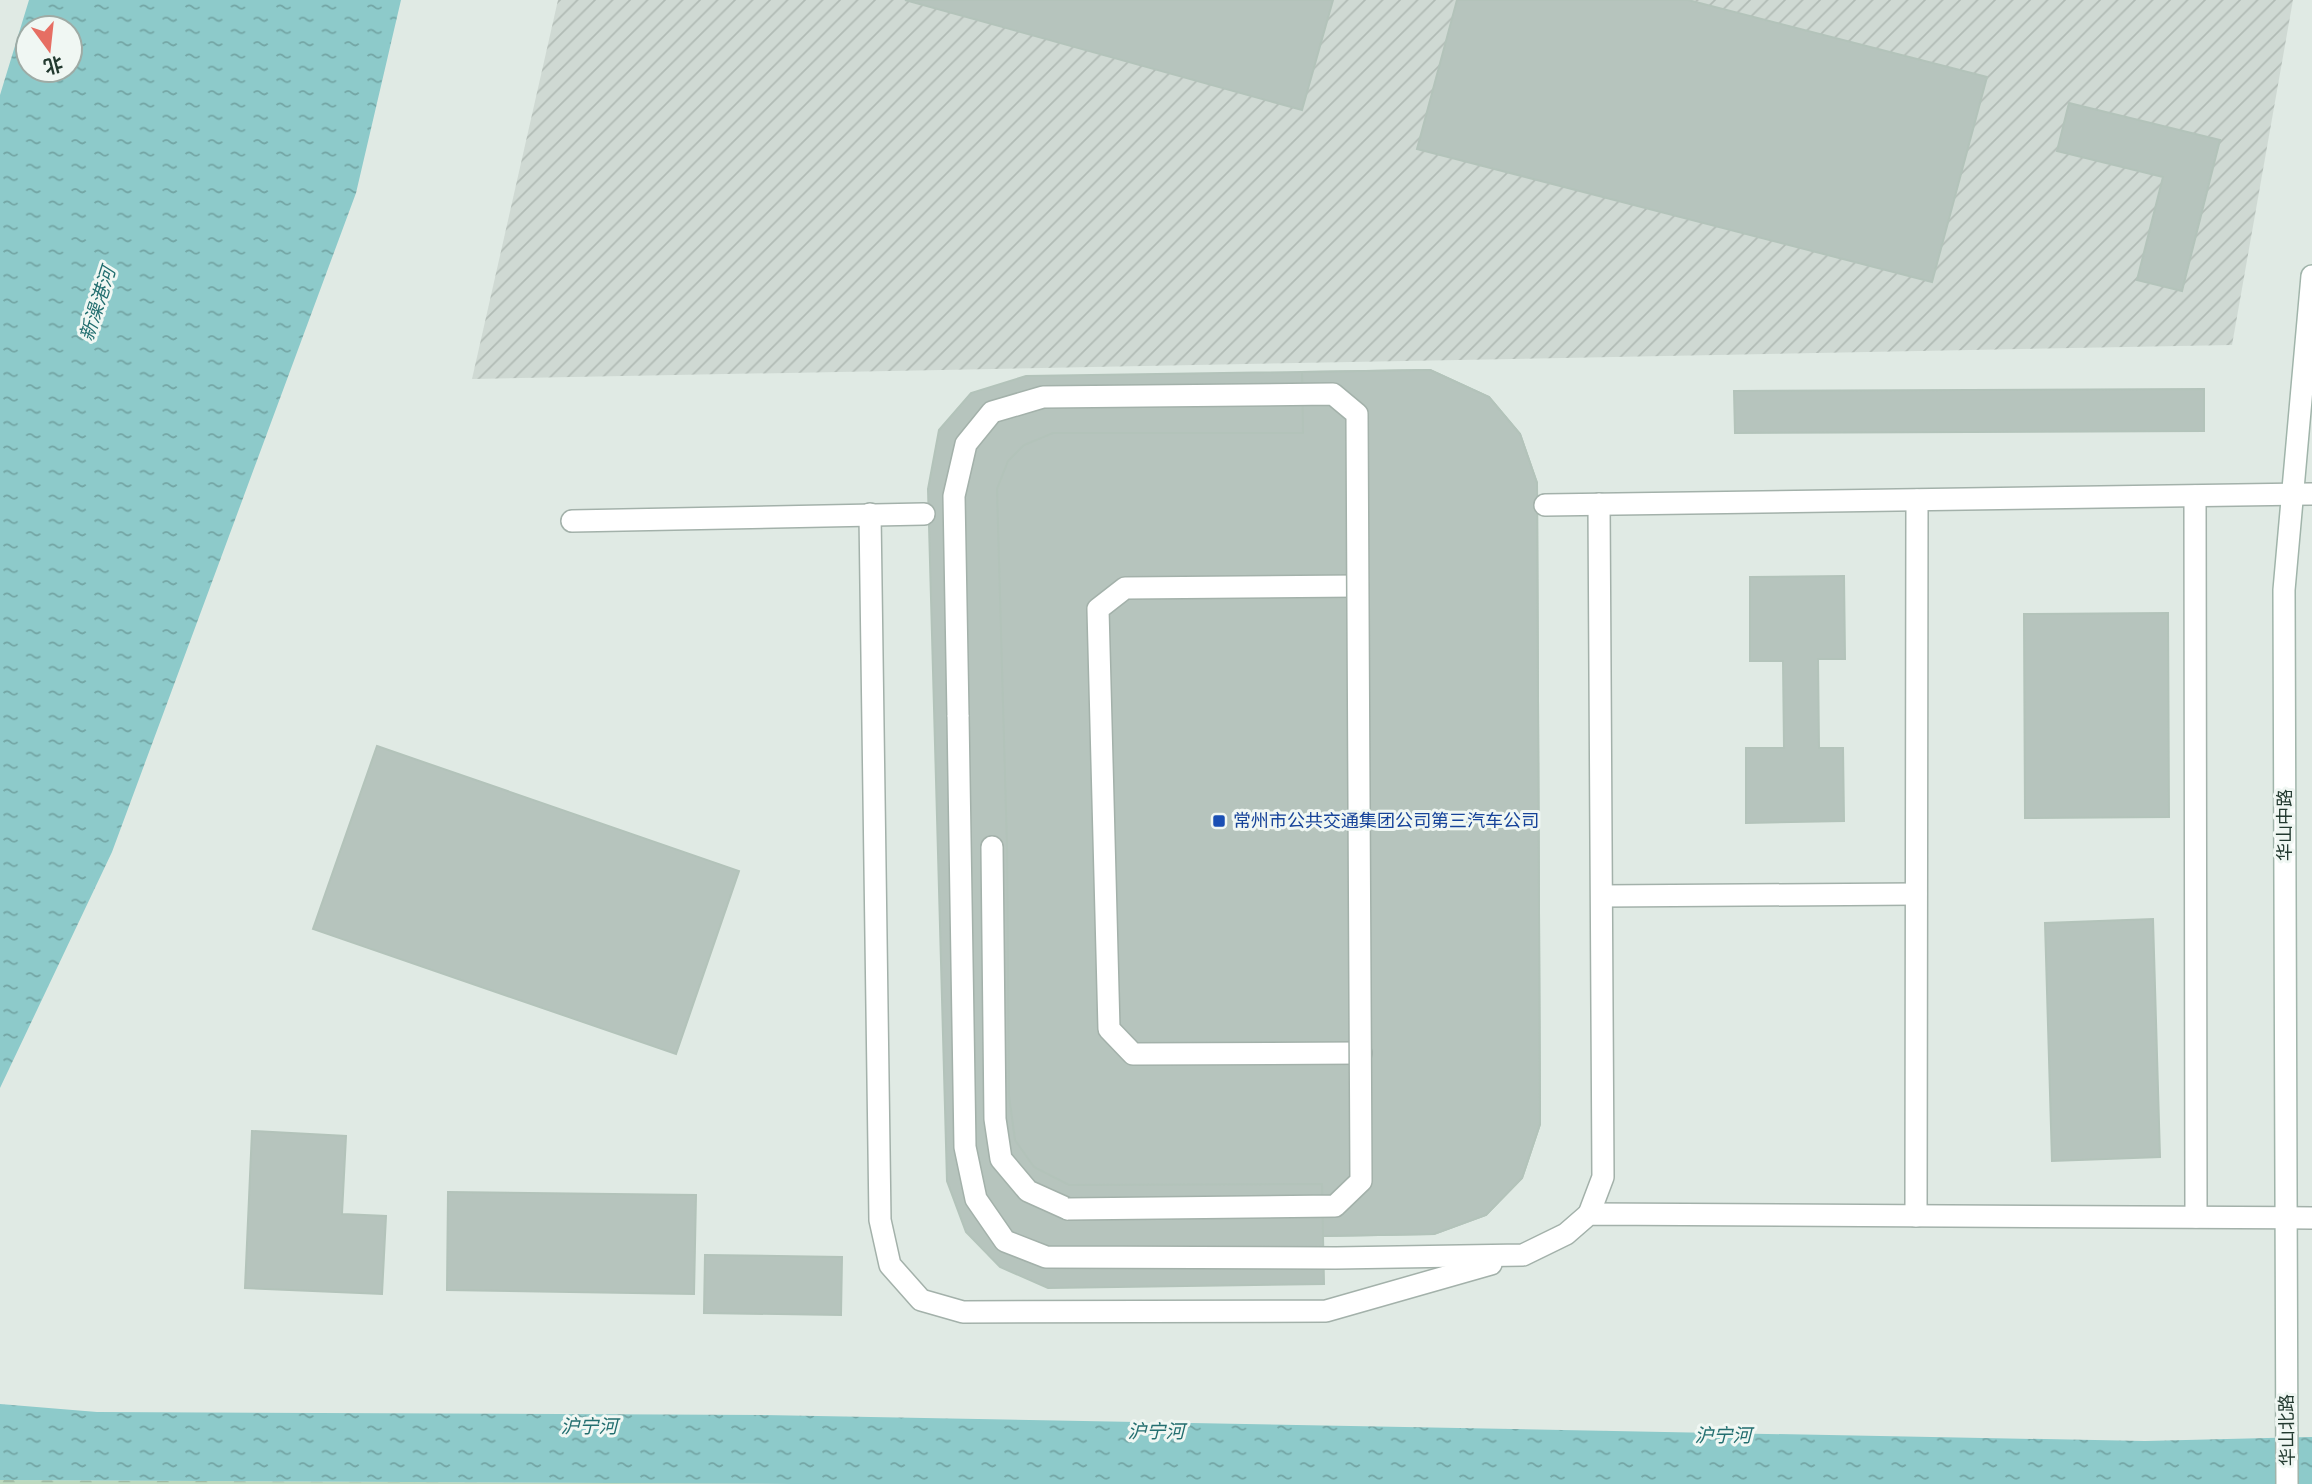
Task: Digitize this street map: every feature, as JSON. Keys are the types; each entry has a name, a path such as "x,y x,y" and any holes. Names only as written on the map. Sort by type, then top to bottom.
{"main road":[{"name":"华山中路","path":"2286,1377 2284,590 2303,494 2312,276"},
{"path":"960,846 999,847 995,1119 1001,1159 1028,1191 1068,1209 1335,1206 1361,1181 1357,414 1333,394 1042,397 992,412 966,444 954,496 965,1147 976,1199 1004,1241 1046,1257 1335,1258 1523,1255"},
{"path":"1545,505 2303,494"},
{"path":"2194,496 2196,1217"},
{"path":"1916,1216 1917,500"},
{"path":"870,514 880,1220 890,1265 921,1300 963,1312 1326,1311 1523,1255 1566,1234 1589,1214 1603,1177 1600,504"},
{"path":"572,521 923,514"},
{"path":"1358,586 1125,588 1098,609 1109,1029 1133,1054 1361,1053"},
{"path":"1602,896 1916,894"},
{"path":"1589,1214 2312,1218"},
{"name":"华山北路","path":"2286,1377 2287,1484"}],"shaded area":[{"path":"558,0 2293,0 2232,345 472,379"}],"green space":[{"path":"0,1480 794,1484 0,1484"}],"water":[{"name":"新澡港河","path":"29,0 401,0 356,193 112,852 0,1088 0,95 14,49 14,84 84,84 84,14 25,14"},
{"name":"沪宁河","path":"0,1404 97,1412 764,1415 2145,1441 2312,1437 2312,1484 794,1484 0,1480"}],"building":[{"path":"905,0 1333,0 1302,110"},
{"path":"1457,0 1688,0 1987,77 1932,282 1417,149"},
{"path":"2069,103 2220,140 2182,291 2137,280 2163,177 2057,151"},
{"path":"1430,370 1489,397 1520,434 1537,483 1540,1124 1522,1178 1486,1215 1434,1234 1323,1236 1324,1284 1048,1288 1000,1267 966,1232 947,1181 928,489 939,430 971,393 1026,376"},
{"path":"1430,370 1489,397 1520,434 1537,483 1540,1124 1522,1178 1486,1215 1434,1234 1323,1236 1322,1184 1069,1185 1034,1167 1015,1140 1009,1096 1007,847 997,489 1008,461 1024,445 1053,433 1303,433 1302,372"},
{"path":"2204,389 2204,431 1735,433 1734,391"},
{"path":"1844,576 1845,659 1818,659 1819,748 1843,748 1844,821 1746,823 1746,748 1784,748 1783,661 1750,661 1750,577"},
{"path":"2168,613 2169,817 2025,818 2024,614"},
{"path":"377,746 739,871 676,1054 313,929"},
{"path":"2153,919 2160,1157 2052,1161 2045,923"},
{"path":"252,1131 346,1136 342,1214 386,1216 382,1294 245,1288"},
{"path":"448,1192 696,1195 694,1294 447,1290"},
{"path":"705,1255 842,1257 841,1315 704,1313"}],"place":[{"name":"常州市公共交通集团公司第三汽车公司","path":"1219,821"}]}
